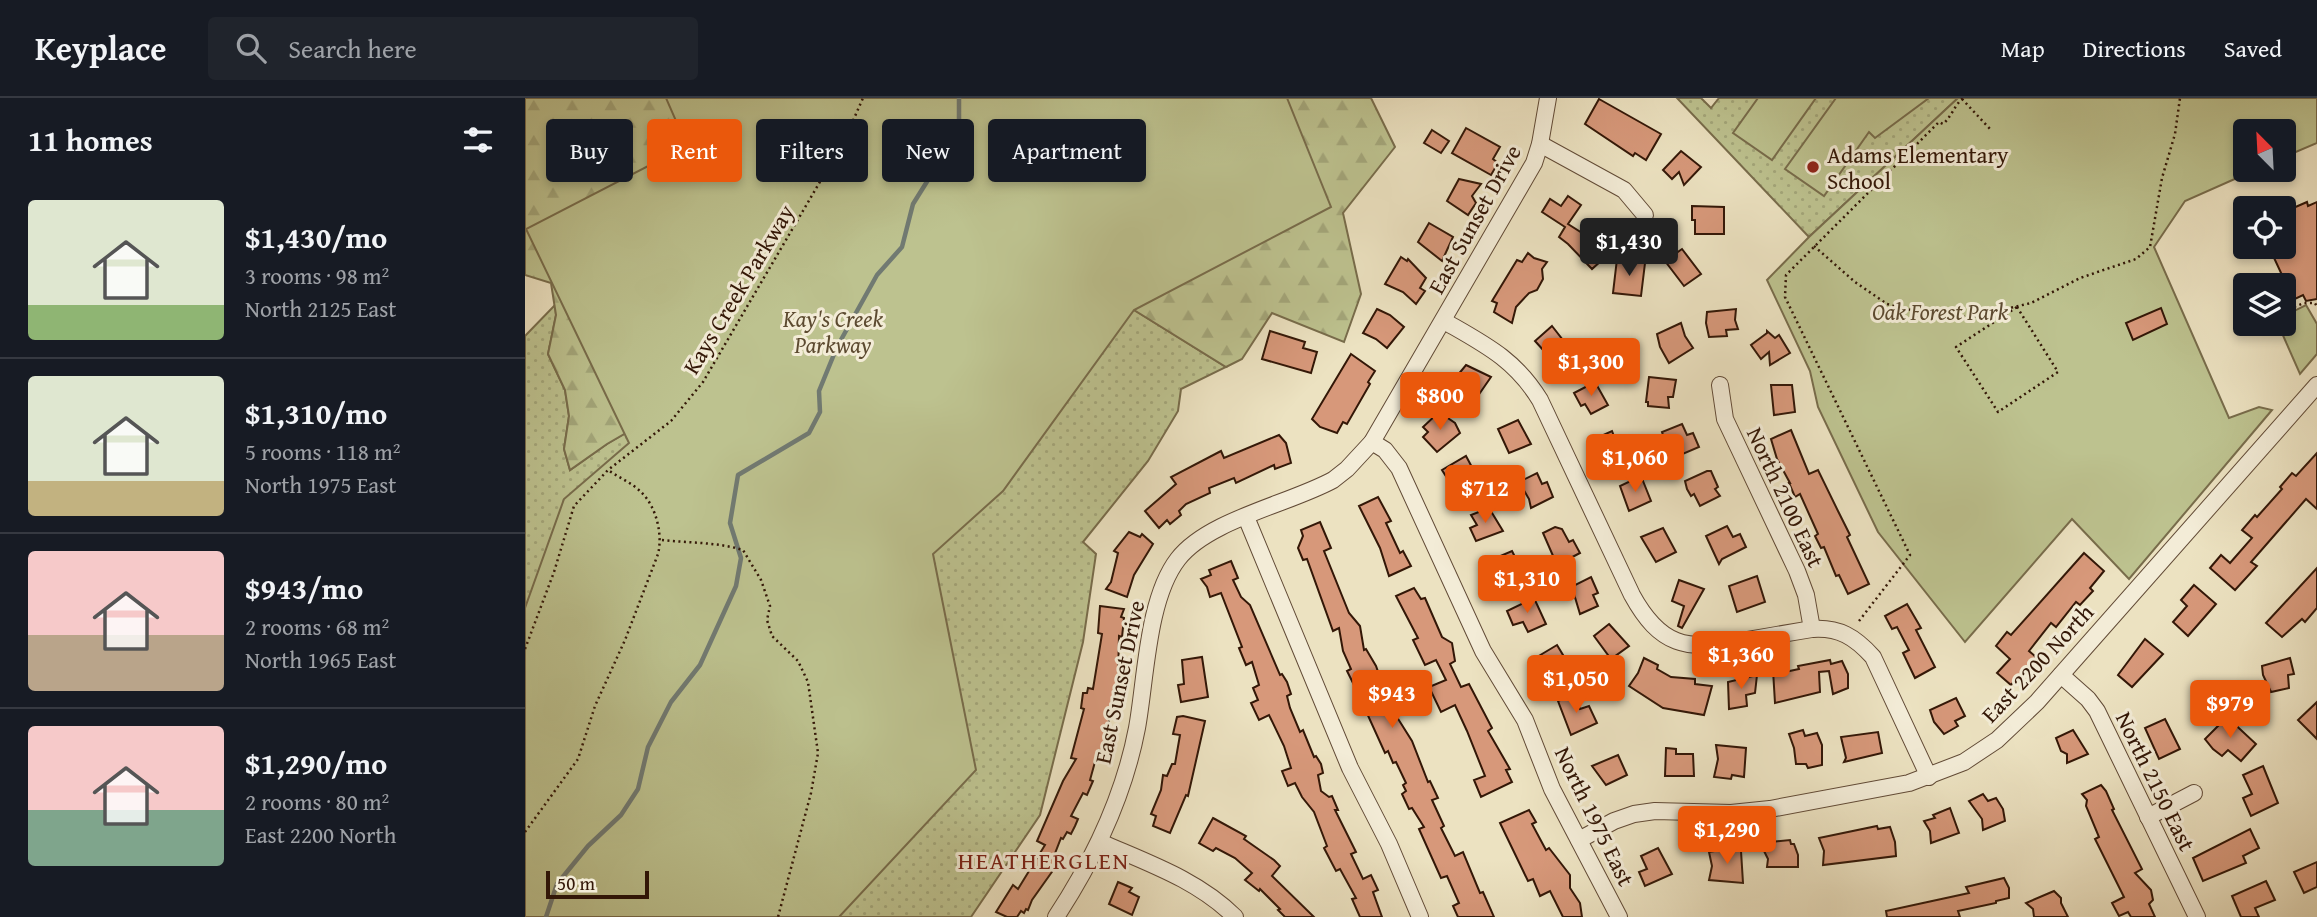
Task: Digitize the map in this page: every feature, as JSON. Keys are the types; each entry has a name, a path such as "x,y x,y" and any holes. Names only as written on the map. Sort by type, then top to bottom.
{"street":[{"name":"East Sunset Drive","path":"1056,917 1100,842 1117,798 1136,730 1155,615 1164,584 1178,559 1197,541 1333,480 1372,442 1534,163 1548,98"},
{"path":"1540,144 1624,190 1645,215"},
{"path":"1444,321 1497,352 1528,380 1632,595 1655,628 1688,645 1710,647 1828,628 1859,641 1873,657 1929,776"},
{"name":"North 2100 East","path":"1720,384 1725,419 1806,595 1804,630"},
{"name":"East 2200 North","path":"1579,841 1614,821 1634,814 1655,811 1731,813 1770,809 1883,789 1929,776 1963,762 1997,740 2061,675 2317,385"},
{"name":"North 1975 East","path":"1372,442 1385,450 1399,468 1483,651 1525,720 1552,789 1619,917"},
{"path":"1246,517 1350,768 1389,844 1420,917"},
{"name":"North 2150 East","path":"2061,675 2088,699 2097,711 2197,917"},
{"path":"2148,817 2194,793"},
{"path":"1100,842 1187,880 1223,904 1235,917"}],"path":[{"name":"Kays Creek Parkway","path":"525,649 574,506 608,470 671,421 703,382 845,139 863,98"},
{"path":"1814,246 1855,282 1887,304 1931,315 1971,317 2031,303 2080,278 2136,259 2150,247 2162,178 2175,134 2180,98"},
{"path":"1859,621 1910,555 1785,296 1786,275 1931,130 1952,116 1955,106 1963,99 1992,131"},
{"path":"2296,306 2315,303 2317,307"},
{"path":"2017,307 2058,372 1998,412 1956,347 2017,307"},
{"path":"525,832 578,759 595,706 625,640 662,540 652,507 641,492 608,470"},
{"path":"662,540 728,546 743,550 761,580 770,606 767,620 772,636 797,661 808,682 818,753 811,793 778,917"}],"green space":[{"path":"525,98 738,98 732,119 647,119 647,182 713,182 643,423 570,470 564,449 569,416 565,390 548,354 556,315 551,283 525,275"},
{"name":"Kay's Creek Parkway","path":"666,98 1287,98 1331,207 1134,310 1003,491 933,554 976,770 839,917 525,917 525,608 564,499 629,443 526,229 617,182 633,182 633,174 647,167 647,182 742,182 742,119 675,119"},
{"path":"1136,98 1371,98 1395,147 1343,213 1361,294 1344,342 1272,313 1242,359 1226,367 1134,310 1135,182 1146,182 1146,119 1136,119"},
{"name":"Adams Elementary School","path":"1677,98 1701,98 1711,108 1719,98 1958,98 1809,237"},
{"path":"1758,98 1816,98 1772,160 1733,133"},
{"path":"1836,98 1929,98 1875,138 1869,132 1824,196 1785,169"},
{"name":"Oak Forest Park","path":"1958,98 2317,98 2317,143 2296,152 2296,119 2233,119 2233,180 2185,201 2154,247 2229,418 2259,407 2272,410 2129,579 2072,519 1965,642 1878,532 1818,407 1810,371 1767,280 1809,237"},
{"path":"555,305 556,315 548,354 565,390 569,416 564,449 570,470 643,423 1134,310 1226,367 1181,389 1178,411 1148,461 1083,542 1096,554 1083,642 1040,815 971,917 585,917 525,885 525,336"},
{"path":"2306,305 2317,324 2317,354 2300,374 2283,336 2296,336 2296,310"}],"building":[{"path":"1599,99 1661,134 1646,160 1635,153 1633,156 1585,124"},
{"path":"1466,128 1500,147 1493,159 1498,163 1491,175 1452,153"},
{"path":"1432,130 1449,141 1441,153 1424,143"},
{"path":"1681,151 1701,167 1684,185 1679,172 1672,179 1663,170"},
{"path":"1459,179 1481,184 1472,196 1476,203 1468,215 1447,201"},
{"path":"1568,196 1581,205 1568,224 1587,236 1590,234 1598,242 1600,239 1612,251 1592,269 1559,237 1565,227 1542,212 1550,199 1561,206"},
{"path":"2307,202 2308,206 2317,202 2317,299 2306,301 2303,295 2296,298 2296,273 2281,273 2275,259 2296,259 2296,207"},
{"path":"1692,206 1724,207 1724,234 1695,234"},
{"path":"1429,223 1453,237 1442,261 1418,242"},
{"path":"1682,249 1701,274 1684,286 1665,261"},
{"path":"1528,253 1547,262 1542,269 1543,279 1537,290 1529,293 1516,307 1512,323 1494,312 1497,303 1492,301 1517,260 1522,262"},
{"path":"1401,257 1407,261 1408,259 1426,278 1420,288 1425,291 1416,304 1403,292 1385,284"},
{"path":"1617,259 1645,263 1641,296 1613,293"},
{"path":"2161,308 2167,324 2133,340 2126,323"},
{"path":"1377,309 1390,315 1404,327 1387,348 1363,333"},
{"path":"1736,309 1738,329 1726,330 1727,336 1709,337 1707,312"},
{"path":"1681,323 1693,348 1669,363 1660,347 1657,334"},
{"path":"1552,326 1570,345 1554,362 1535,341"},
{"path":"1270,331 1305,342 1303,348 1317,352 1311,373 1262,359"},
{"path":"1767,331 1775,338 1779,335 1790,353 1770,365 1769,352 1761,359 1751,345"},
{"path":"1351,354 1375,371 1347,424 1343,422 1337,433 1320,427 1312,419"},
{"path":"1466,365 1491,377 1473,403 1463,394 1448,387"},
{"path":"1649,377 1676,380 1673,397 1668,397 1669,408 1648,406 1646,402"},
{"path":"1595,382 1608,405 1591,414 1585,404 1581,406 1574,393"},
{"path":"1771,385 1792,385 1795,412 1774,415"},
{"path":"1439,412 1455,423 1460,433 1437,452 1423,437 1428,432 1423,427"},
{"path":"1518,420 1531,444 1509,453 1498,429"},
{"path":"1682,424 1687,435 1693,433 1699,447 1671,459 1662,432"},
{"path":"1791,430 1809,474 1818,470 1850,535 1847,537 1869,584 1848,594 1839,575 1836,576 1824,547 1821,548 1815,536 1818,534 1800,494 1795,497 1777,459 1771,439"},
{"path":"1612,431 1622,457 1602,466 1592,440"},
{"path":"1279,435 1286,443 1291,463 1275,469 1274,465 1236,483 1234,478 1209,488 1210,493 1186,504 1179,511 1181,515 1170,524 1167,520 1159,528 1145,511 1176,484 1171,477 1221,451 1224,458"},
{"path":"2317,453 2317,509 2306,499 2251,562 2257,566 2235,590 2210,568 2221,555 2230,563 2252,538 2242,530 2282,489 2280,487 2292,473 2296,476"},
{"path":"1466,456 1476,482 1456,492 1442,470"},
{"path":"1711,471 1718,487 1715,489 1720,496 1700,506 1694,494 1691,496 1685,481"},
{"path":"1537,473 1542,484 1547,482 1553,497 1531,508 1519,482"},
{"path":"1641,476 1651,501 1629,511 1620,486"},
{"path":"1378,497 1391,521 1386,523 1400,553 1403,551 1411,566 1389,576 1380,548 1359,506"},
{"path":"1489,508 1503,531 1476,541 1470,528 1477,525 1471,515"},
{"path":"1320,522 1331,548 1324,551 1349,613 1360,626 1364,650 1366,649 1376,666 1383,686 1388,684 1399,712 1395,714 1412,741 1428,782 1430,781 1438,798 1432,800 1444,826 1441,828 1455,856 1463,852 1480,893 1483,892 1494,917 1458,917 1453,906 1459,903 1447,876 1441,878 1419,829 1424,827 1412,808 1409,809 1402,794 1406,791 1403,785 1406,783 1396,762 1393,763 1388,751 1385,753 1365,709 1373,707 1354,685 1347,671 1351,669 1343,651 1339,628 1333,631 1307,559 1303,560 1298,548 1303,536 1301,530"},
{"path":"1727,526 1733,537 1740,534 1746,547 1722,559 1719,564 1706,536"},
{"path":"1555,527 1562,529 1569,542 1573,540 1580,553 1557,565 1543,533"},
{"path":"1663,528 1676,552 1656,562 1641,537"},
{"path":"1129,532 1140,537 1142,534 1153,544 1134,575 1127,597 1106,589 1111,582 1118,553 1114,551"},
{"path":"1512,551 1527,575 1502,586 1497,575 1491,578 1484,563"},
{"path":"2084,553 2104,571 2090,588 2093,591 2080,605 2076,602 2056,627 2051,623 2029,651 2036,657 2011,685 1997,673 2010,659 1996,646 2007,632 2011,635"},
{"path":"1231,561 1238,578 1233,580 1241,597 1250,605 1280,675 1282,674 1287,682 1291,694 1287,696 1290,708 1300,732 1303,730 1314,757 1316,756 1321,764 1323,773 1318,775 1321,791 1329,797 1332,796 1338,810 1335,810 1356,852 1351,854 1363,879 1371,875 1378,890 1373,892 1382,917 1360,917 1352,899 1356,898 1340,869 1336,871 1324,848 1327,846 1314,812 1295,783 1288,786 1282,771 1291,768 1269,715 1259,720 1251,703 1258,700 1253,688 1259,685 1252,662 1246,665 1239,648 1242,647 1221,593 1210,597 1201,579 1211,575 1209,570"},
{"path":"2317,568 2317,608 2305,622 2302,619 2282,637 2266,623"},
{"path":"1757,576 1765,602 1737,612 1729,586"},
{"path":"1591,577 1598,593 1593,595 1598,606 1580,614 1574,594 1569,588"},
{"path":"1679,580 1704,589 1682,628 1678,626 1684,606 1672,601"},
{"path":"2194,585 2216,604 2188,636 2173,622 2187,606 2181,600"},
{"path":"1414,588 1421,599 1425,598 1442,637 1452,643 1455,661 1450,664 1461,687 1469,684 1492,728 1488,731 1510,769 1506,770 1512,782 1481,797 1474,780 1485,776 1455,705 1441,712 1429,687 1446,680 1436,660 1425,665 1413,640 1418,638 1396,596"},
{"path":"1534,598 1546,624 1528,632 1523,622 1513,625 1507,611"},
{"path":"1907,604 1921,628 1916,630 1935,667 1915,678 1903,653 1909,650 1897,627 1892,629 1885,616"},
{"path":"1100,606 1124,609 1121,617 1124,618 1122,637 1119,636 1118,679 1102,753 1098,751 1090,780 1093,781 1087,795 1083,793 1071,816 1078,819 1075,826 1071,834 1067,832 1063,839 1061,838 1054,856 1060,859 1028,910 1024,913 1021,911 1017,917 1007,917 996,912 1013,885 1018,889 1045,845 1037,841 1063,781 1076,759 1071,758 1084,709 1081,708 1083,693 1087,693 1088,688 1093,689 1102,634 1098,633"},
{"path":"1609,624 1629,646 1611,659 1594,636"},
{"path":"2145,639 2163,654 2132,687 2118,675"},
{"path":"1557,645 1572,670 1554,680 1548,669 1539,673 1532,660"},
{"path":"1202,657 1208,697 1181,702 1178,685 1184,684 1182,660"},
{"path":"1644,658 1658,665 1657,669 1671,677 1695,679 1695,684 1712,686 1704,715 1663,708 1629,686"},
{"path":"2290,658 2294,674 2288,675 2289,688 2271,692 2262,666"},
{"path":"1830,660 1831,664 1842,661 1848,674 1848,688 1833,694 1829,671 1819,672 1820,692 1775,703 1773,670 1784,668 1785,672 1799,669 1798,666"},
{"path":"1757,675 1755,693 1746,695 1747,706 1729,709 1728,682"},
{"path":"1573,694 1580,709 1589,706 1597,723 1571,735 1558,701"},
{"path":"1956,698 1965,716 1955,721 1958,726 1944,734 1934,722 1930,710"},
{"path":"2317,702 2317,739 2298,720"},
{"path":"1177,717 1205,721 1188,796 1186,795 1170,833 1153,826 1156,816 1151,814 1161,790 1163,775 1167,776 1172,764 1175,764 1180,735 1173,734"},
{"path":"2227,717 2256,744 2241,761 2228,750 2222,756 2205,739"},
{"path":"2165,719 2180,749 2159,759 2145,728"},
{"path":"1803,730 1805,736 1817,733 1822,745 1822,765 1808,768 1806,764 1796,764 1789,734"},
{"path":"2073,730 2088,754 2067,763 2067,754 2061,751 2056,738"},
{"path":"1878,732 1882,753 1844,762 1846,758 1841,737"},
{"path":"1716,745 1746,748 1744,777 1714,777 1718,759"},
{"path":"1666,748 1676,749 1676,754 1693,754 1694,776 1665,776"},
{"path":"1618,755 1627,775 1606,785 1592,766"},
{"path":"2263,766 2278,803 2251,816 2243,798 2252,794 2243,775"},
{"path":"2101,785 2142,869 2135,873 2151,890 2153,900 2149,904 2155,917 2131,917 2128,912 2119,916 2112,903 2124,897 2095,839 2099,837 2086,806 2087,800 2082,794"},
{"path":"1983,794 1988,801 1996,798 2003,809 2005,821 1983,830 1982,819 1969,801"},
{"path":"1950,808 1959,833 1931,843 1930,831 1924,821 1935,818 1933,815"},
{"path":"1529,810 1536,822 1532,824 1546,850 1549,848 1570,875 1570,888 1580,903 1582,917 1563,917 1550,891 1540,896 1533,879 1528,881 1500,823"},
{"path":"1213,818 1246,836 1244,839 1274,860 1280,866 1272,876 1314,917 1285,917 1260,889 1259,891 1245,880 1252,873 1235,858 1199,843"},
{"path":"1877,826 1878,829 1890,827 1896,856 1823,865 1824,851 1819,838"},
{"path":"2250,829 2259,848 2243,856 2246,863 2203,881 2193,858"},
{"path":"1790,840 1798,855 1798,867 1767,867 1768,859 1764,851 1772,849 1771,842"},
{"path":"1737,847 1737,851 1741,851 1743,883 1709,880 1712,866 1709,852"},
{"path":"1658,848 1672,874 1645,886 1639,872 1647,869 1641,856"},
{"path":"2317,862 2317,887 2304,893 2294,872"},
{"path":"2004,878 2009,888 2009,898 1958,911 1960,917 1887,917 1886,911 1969,893 1966,887"},
{"path":"2266,881 2275,900 2255,908 2259,917 2241,917 2232,896"},
{"path":"1118,882 1132,888 1129,892 1139,897 1132,915 1109,904"},
{"path":"2054,891 2061,898 2068,917 2034,917 2033,909 2026,903"}],"waterway":[{"path":"546,917 557,884 588,846 621,815 638,789 648,747 671,702 700,665 736,586 741,558 730,523 738,475 809,433 820,412 819,391 837,347 877,275 902,247 913,204 928,180 939,170 959,120 959,98"}],"place":[{"name":"Adams Elementary School","path":"1813,167"}],"district":[{"name":"HEATHERGLEN","path":"1044,860"}]}
